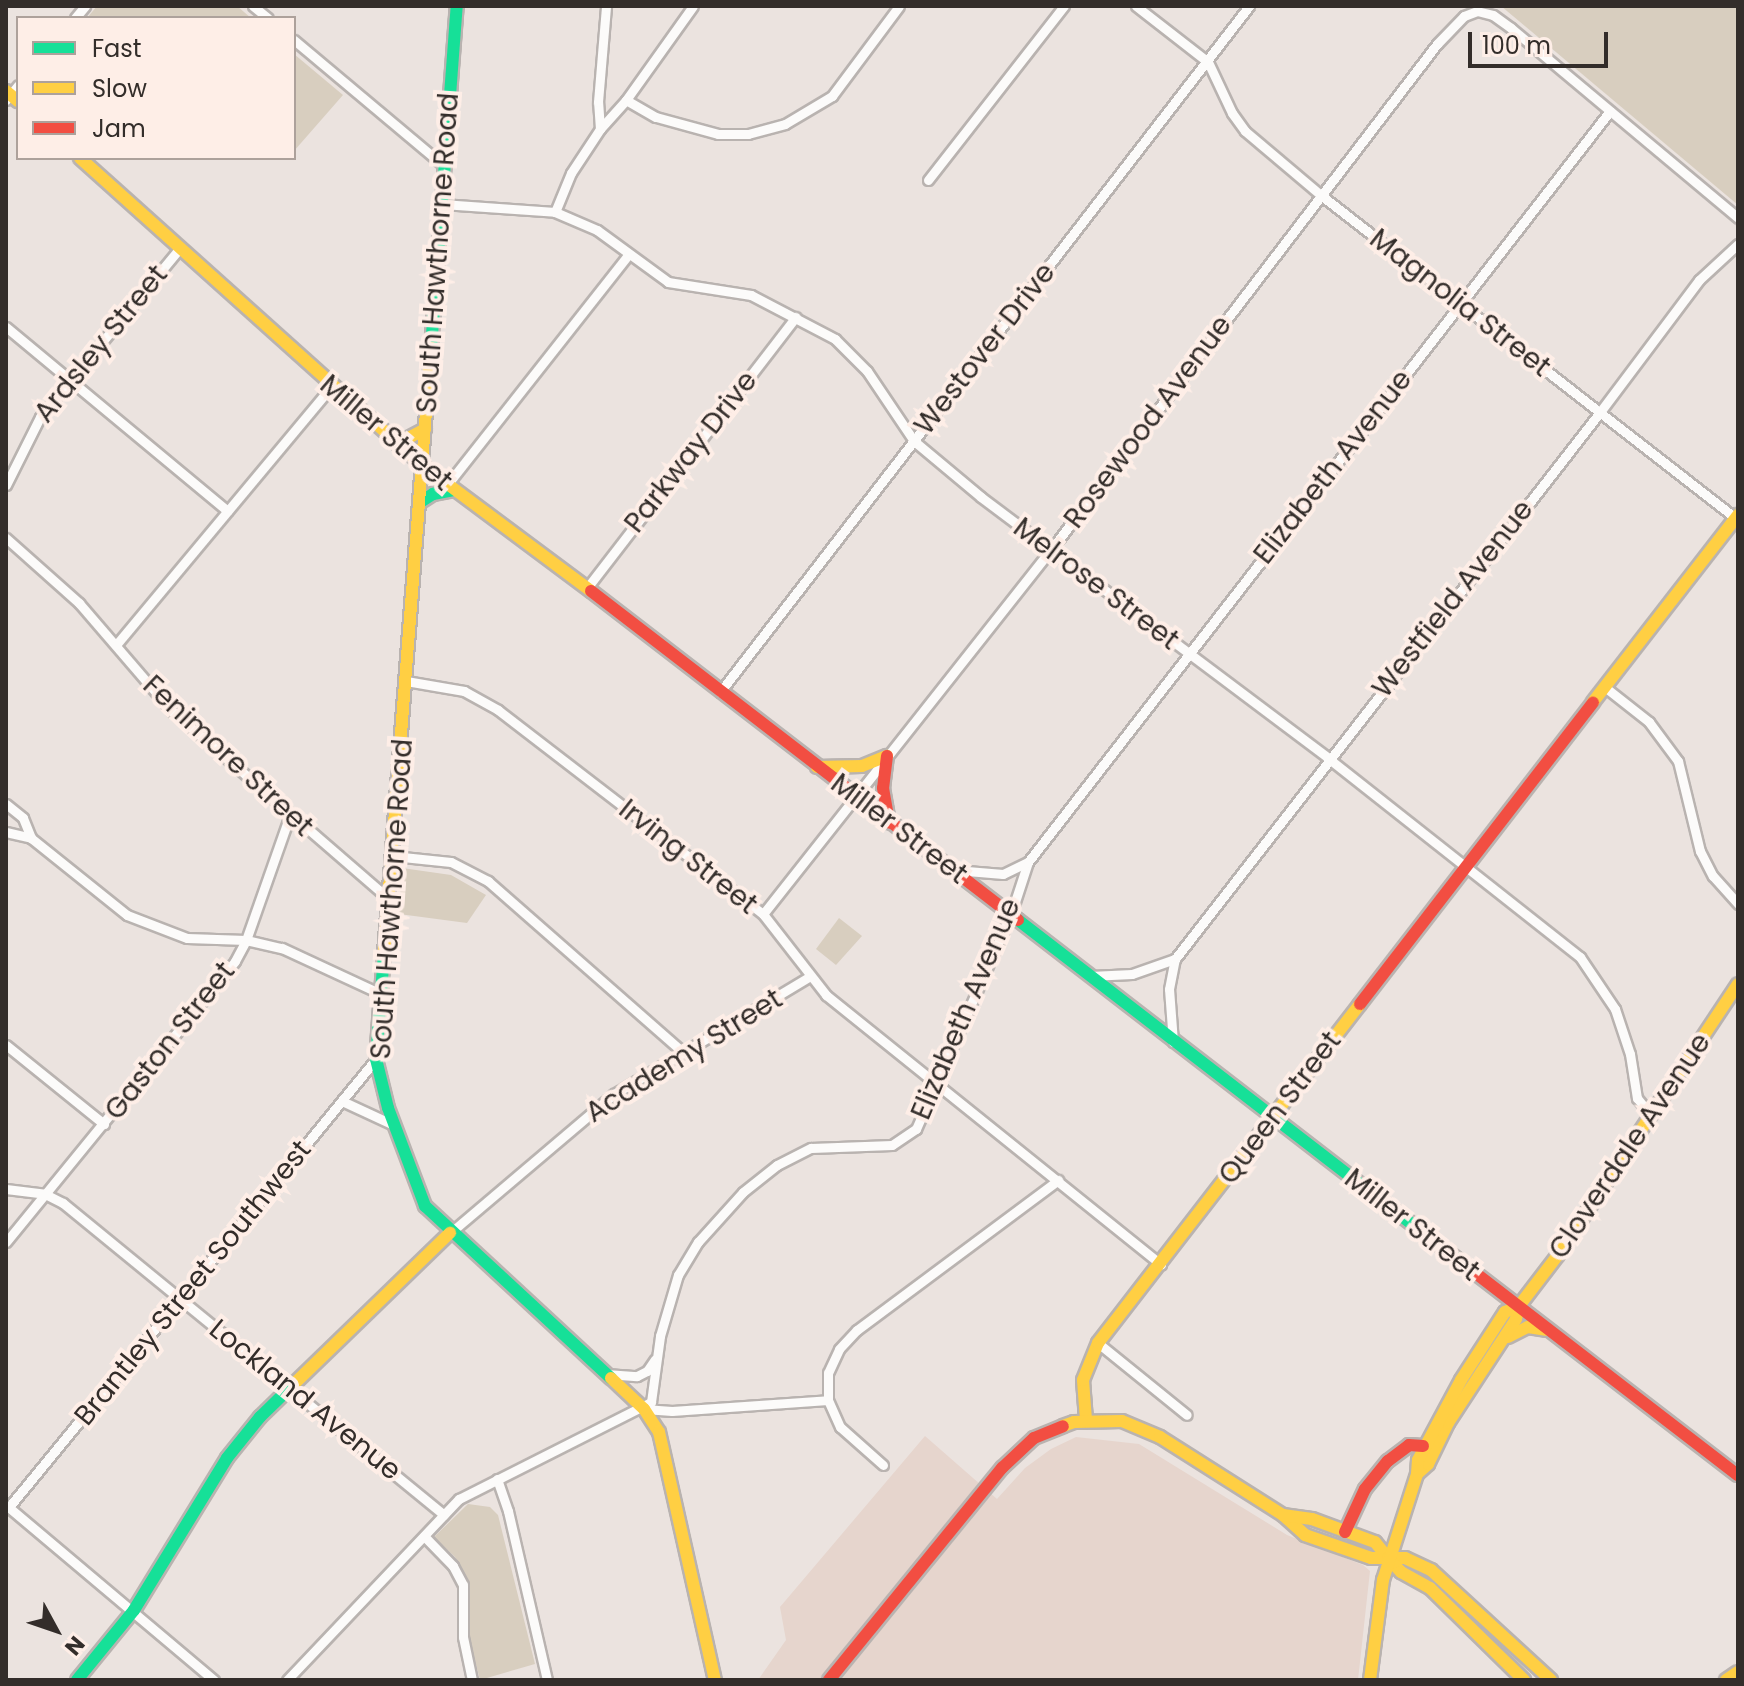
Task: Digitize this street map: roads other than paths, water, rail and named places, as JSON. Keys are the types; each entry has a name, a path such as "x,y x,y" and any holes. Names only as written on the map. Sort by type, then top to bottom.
{"main road":[{"name":"South Hawthorne Road","path":"457,6 376,1059 394,1125 419,1196 450,1233 644,1409 663,1445 715,1680"},
{"name":"Miller Street","path":"82,160 331,387 450,488 587,588 1738,1475"},
{"path":"397,444 425,429"},
{"path":"419,503 450,488"},
{"name":"Queen Street","path":"1086,1420 1083,1380 1098,1343 1737,518"},
{"path":"817,767 862,766 887,756 883,788 889,822"},
{"name":"Cloverdale Avenue","path":"1417,1474 1428,1464 1448,1423 1516,1319 1519,1306 1738,984"},
{"path":"77,1680 134,1610 227,1458 290,1386 450,1233"},
{"name":"Cloverdale Avenue","path":"1370,1680 1375,1620 1388,1558 1417,1474 1423,1446 1505,1312 1519,1306"},
{"path":"1502,1341 1528,1327 1555,1333"},
{"path":"829,1680 1002,1468 1034,1438 1086,1420 1122,1421 1160,1437 1283,1515 1305,1535 1371,1558 1405,1558 1431,1570 1551,1680"},
{"path":"1345,1532 1365,1489 1388,1461 1405,1447 1423,1446"},
{"path":"1283,1515 1312,1519 1375,1542 1401,1572 1417,1579 1438,1595 1524,1680"},
{"path":"1726,1680 1738,1672"}],"street":[{"path":"600,129 598,102 606,6"},
{"path":"555,212 571,173 600,129 626,100 693,6"},
{"path":"626,100 680,126 718,134 748,134 785,124 832,96 899,6"},
{"path":"928,180 1064,6"},
{"path":"1136,6 1208,62"},
{"name":"Westover Drive","path":"720,692 1249,6"},
{"name":"Rosewood Avenue","path":"763,914 1050,551 1450,28 1464,16 1477,11 1493,15 1610,111"},
{"path":"296,42 444,166"},
{"name":"Magnolia Street","path":"1208,62 1232,113 1245,131 1322,196 1737,518"},
{"path":"1610,111 1738,218"},
{"name":"Elizabeth Avenue","path":"644,1409 653,1394 668,1299 686,1260 743,1192 777,1165 811,1148 900,1142 921,1122 1011,914 1028,862 1610,111"},
{"name":"Melrose Street","path":"442,204 555,212 597,230 668,282 751,295 835,339 881,389 914,441 1050,551 1328,758 1564,942 1596,976 1623,1029 1637,1098 1651,1115"},
{"name":"Westfield Avenue","path":"1173,1042 1169,989 1175,959 1699,280 1738,244"},
{"name":"Ardsley Street","path":"6,485 25,441 69,379 179,249"},
{"path":"450,488 629,254"},
{"name":"Parkway Drive","path":"587,588 796,317"},
{"path":"6,327 228,511"},
{"path":"116,645 331,387"},
{"name":"Fenimore Street","path":"6,538 54,577 172,711 389,899"},
{"name":"Irving Street","path":"406,681 464,691 498,710 763,914 826,995 1161,1264"},
{"path":"1606,688 1649,722 1678,761 1700,851 1713,876 1738,904"},
{"path":"6,804 23,818 31,838"},
{"name":"Gaston Street","path":"6,1242 235,961 246,940 290,815"},
{"path":"6,832 31,838 112,906 146,925 187,938 246,940 301,956 381,994"},
{"path":"393,856 451,862 488,881 684,1053"},
{"name":"Elizabeth Avenue","path":"952,870 1003,874 1028,862"},
{"path":"1090,976 1132,974 1175,959"},
{"name":"Academy Street","path":"450,1233 588,1114 810,976"},
{"path":"6,1045 104,1124"},
{"name":"Brantley Street Southwest","path":"8,1506 182,1299 376,1059"},
{"path":"342,1101 394,1125"},
{"path":"883,1465 840,1427 828,1400 830,1364 845,1340 1058,1180"},
{"name":"Lockland Avenue","path":"6,1189 45,1194 63,1203 444,1515"},
{"path":"1098,1343 1187,1415"},
{"path":"606,1374 637,1376 647,1371 657,1356"},
{"path":"287,1680 444,1515 474,1489 644,1409 702,1410 828,1400"},
{"path":"497,1479 508,1511 547,1680"},
{"path":"8,1506 214,1680"},
{"path":"424,1536 453,1566 463,1585 463,1637 472,1680"}]}
